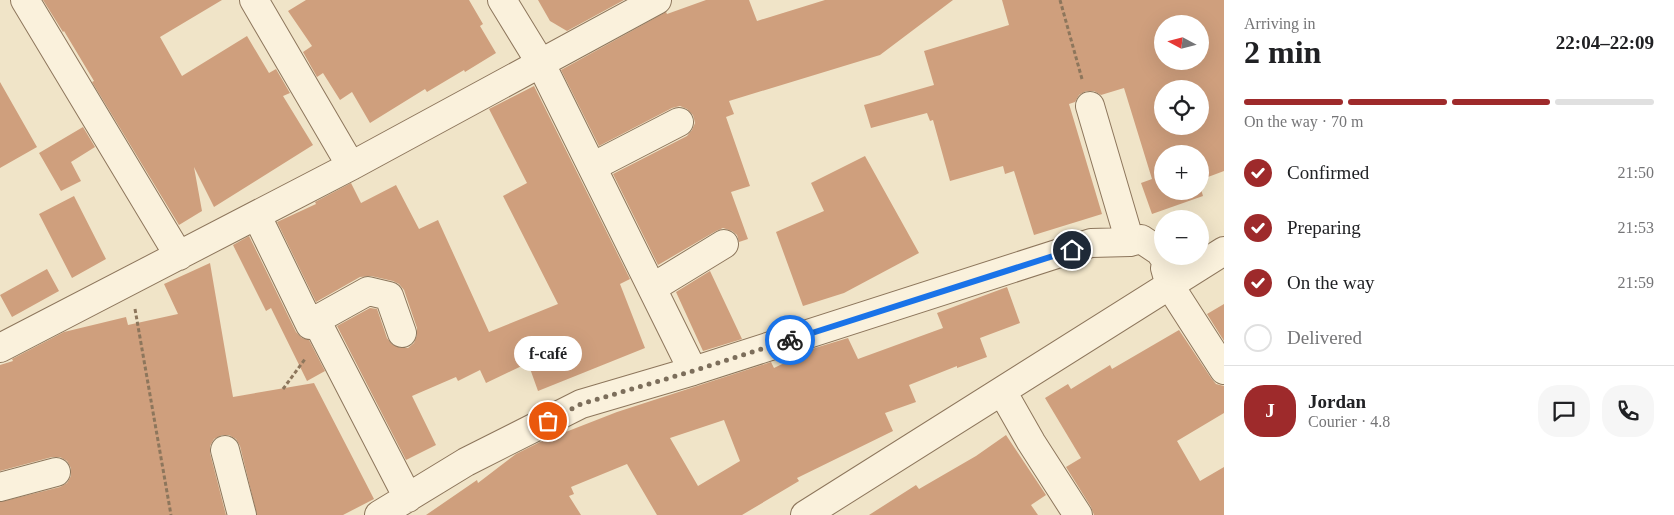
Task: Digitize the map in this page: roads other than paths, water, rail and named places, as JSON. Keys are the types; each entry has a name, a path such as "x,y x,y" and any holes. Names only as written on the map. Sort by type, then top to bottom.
{"street":[{"path":"25,0 179,256"},
{"path":"254,0 351,166"},
{"path":"502,0 540,62 693,371"},
{"path":"1,344 257,216 657,0"},
{"path":"1090,106 1130,242"},
{"path":"592,167 678,122"},
{"path":"257,216 310,325 368,291 389,296 402,333"},
{"path":"379,515 466,462 581,404 693,371 1091,243 1130,242 1141,239 1154,248"},
{"path":"652,288 724,244"},
{"path":"820,511 1002,391 1224,251"},
{"path":"1165,265 1170,286 1224,370"},
{"path":"316,320 408,498"},
{"path":"1002,391 1031,442 1078,515"},
{"path":"225,450 242,515"},
{"path":"0,487 56,472"}],"place":[{"name":"f-café","path":"548,421"}]}
